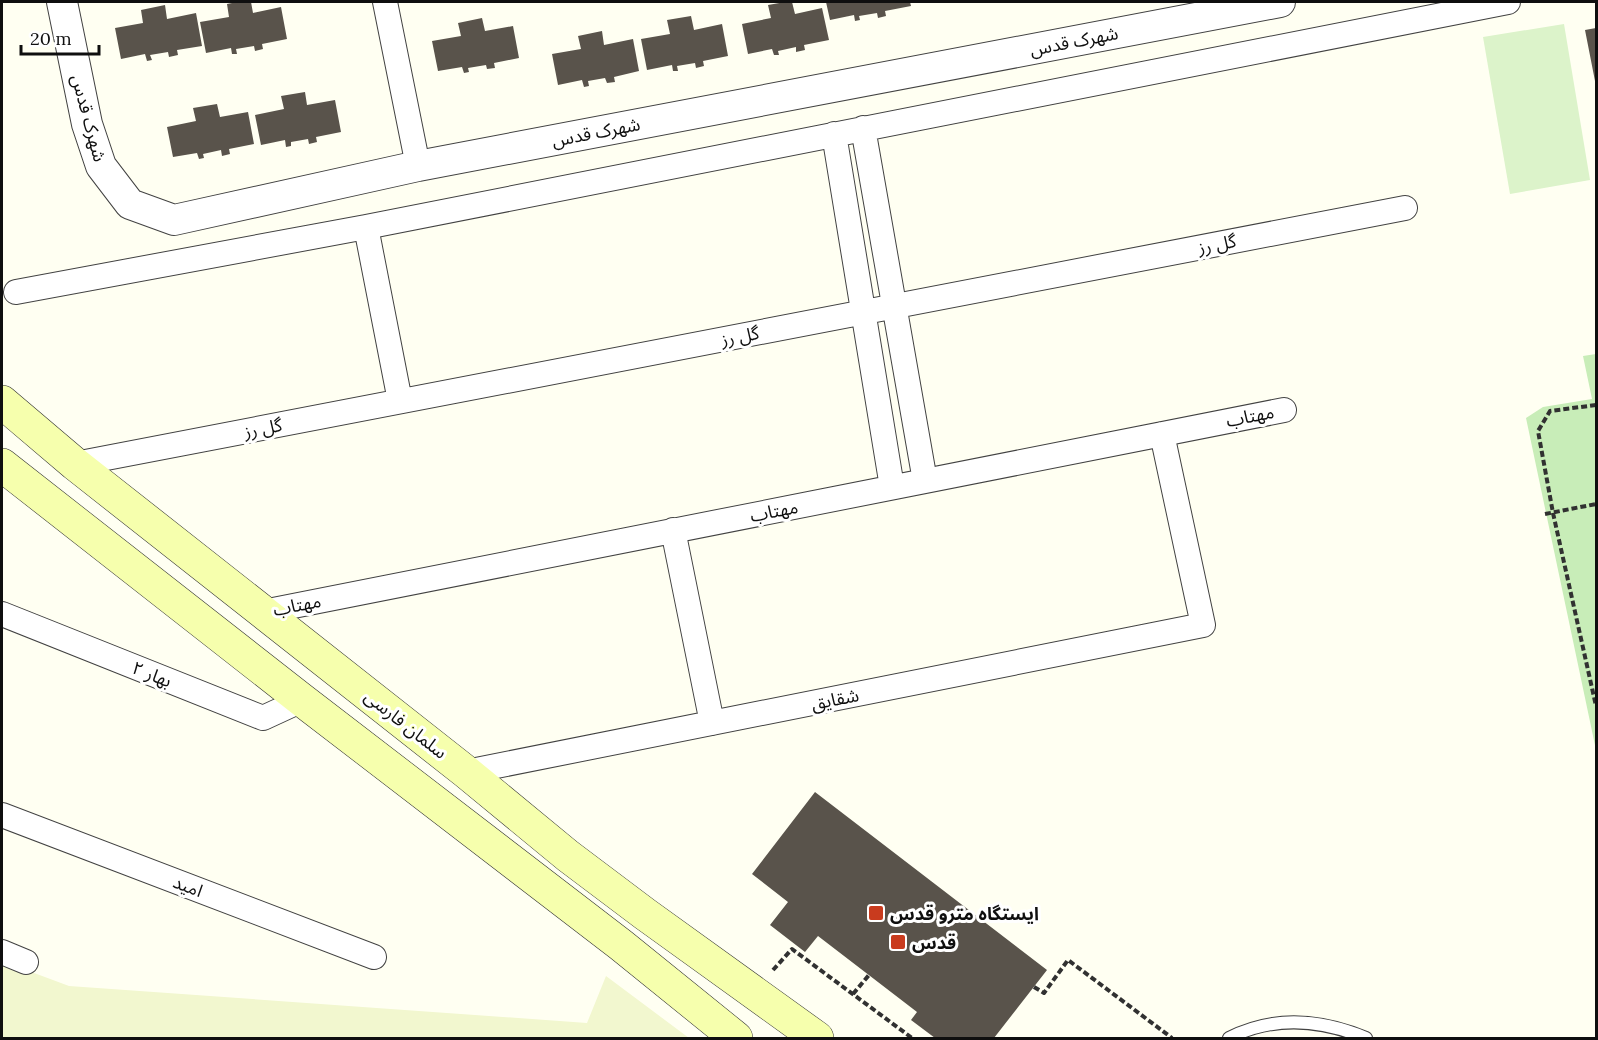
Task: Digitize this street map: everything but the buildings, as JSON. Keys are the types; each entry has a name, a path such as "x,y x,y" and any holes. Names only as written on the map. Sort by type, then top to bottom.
{"main road":[{"name":"سلمان فارسی","path":"2,402 75,464 466,772 568,856 816,1038"},
{"path":"2,465 302,700 621,945 736,1038"},
{"path":"621,945 645,914"}],"street":[{"name":"شهرک قدس","path":"62,2 87,124 101,166 130,204 174,220 418,166 1280,2"},
{"path":"385,2 418,166"},
{"path":"16,292 366,227 1508,2"},
{"path":"863,128 925,481"},
{"path":"834,134 891,488"},
{"name":"گل رز","path":"75,464 1405,208"},
{"path":"366,227 399,402"},
{"name":"مهتاب","path":"263,612 1284,410"},
{"name":"شقايق","path":"466,772 1203,625 1162,434"},
{"path":"673,530 712,723"},
{"name":"بهار ۲","path":"2,614 263,718 302,700"},
{"name":"امید","path":"2,815 374,957"},
{"path":"2,952 26,962"}],"lane":[{"path":"1230,1038 1248,1029 1296,1022 1340,1028 1366,1038"}],"path":[{"path":"1596,405 1550,411 1538,431 1552,513 1596,706"},
{"path":"1545,514 1596,504"},
{"path":"753,993 792,949 912,1038"},
{"path":"1034,987 1044,993 1068,960 1172,1038"},
{"path":"853,994 870,975"}],"green space":[{"path":"1564,24 1590,180 1510,194 1483,37"},
{"path":"1596,354 1596,750 1526,418 1543,407 1592,399 1583,356"},
{"path":"2,961 69,986 587,1023 606,976 689,1038 2,1038"}],"place":[{"name":"ایستگاه مترو قدس","path":"876,913"},
{"name":"قدس","path":"898,942"}]}
